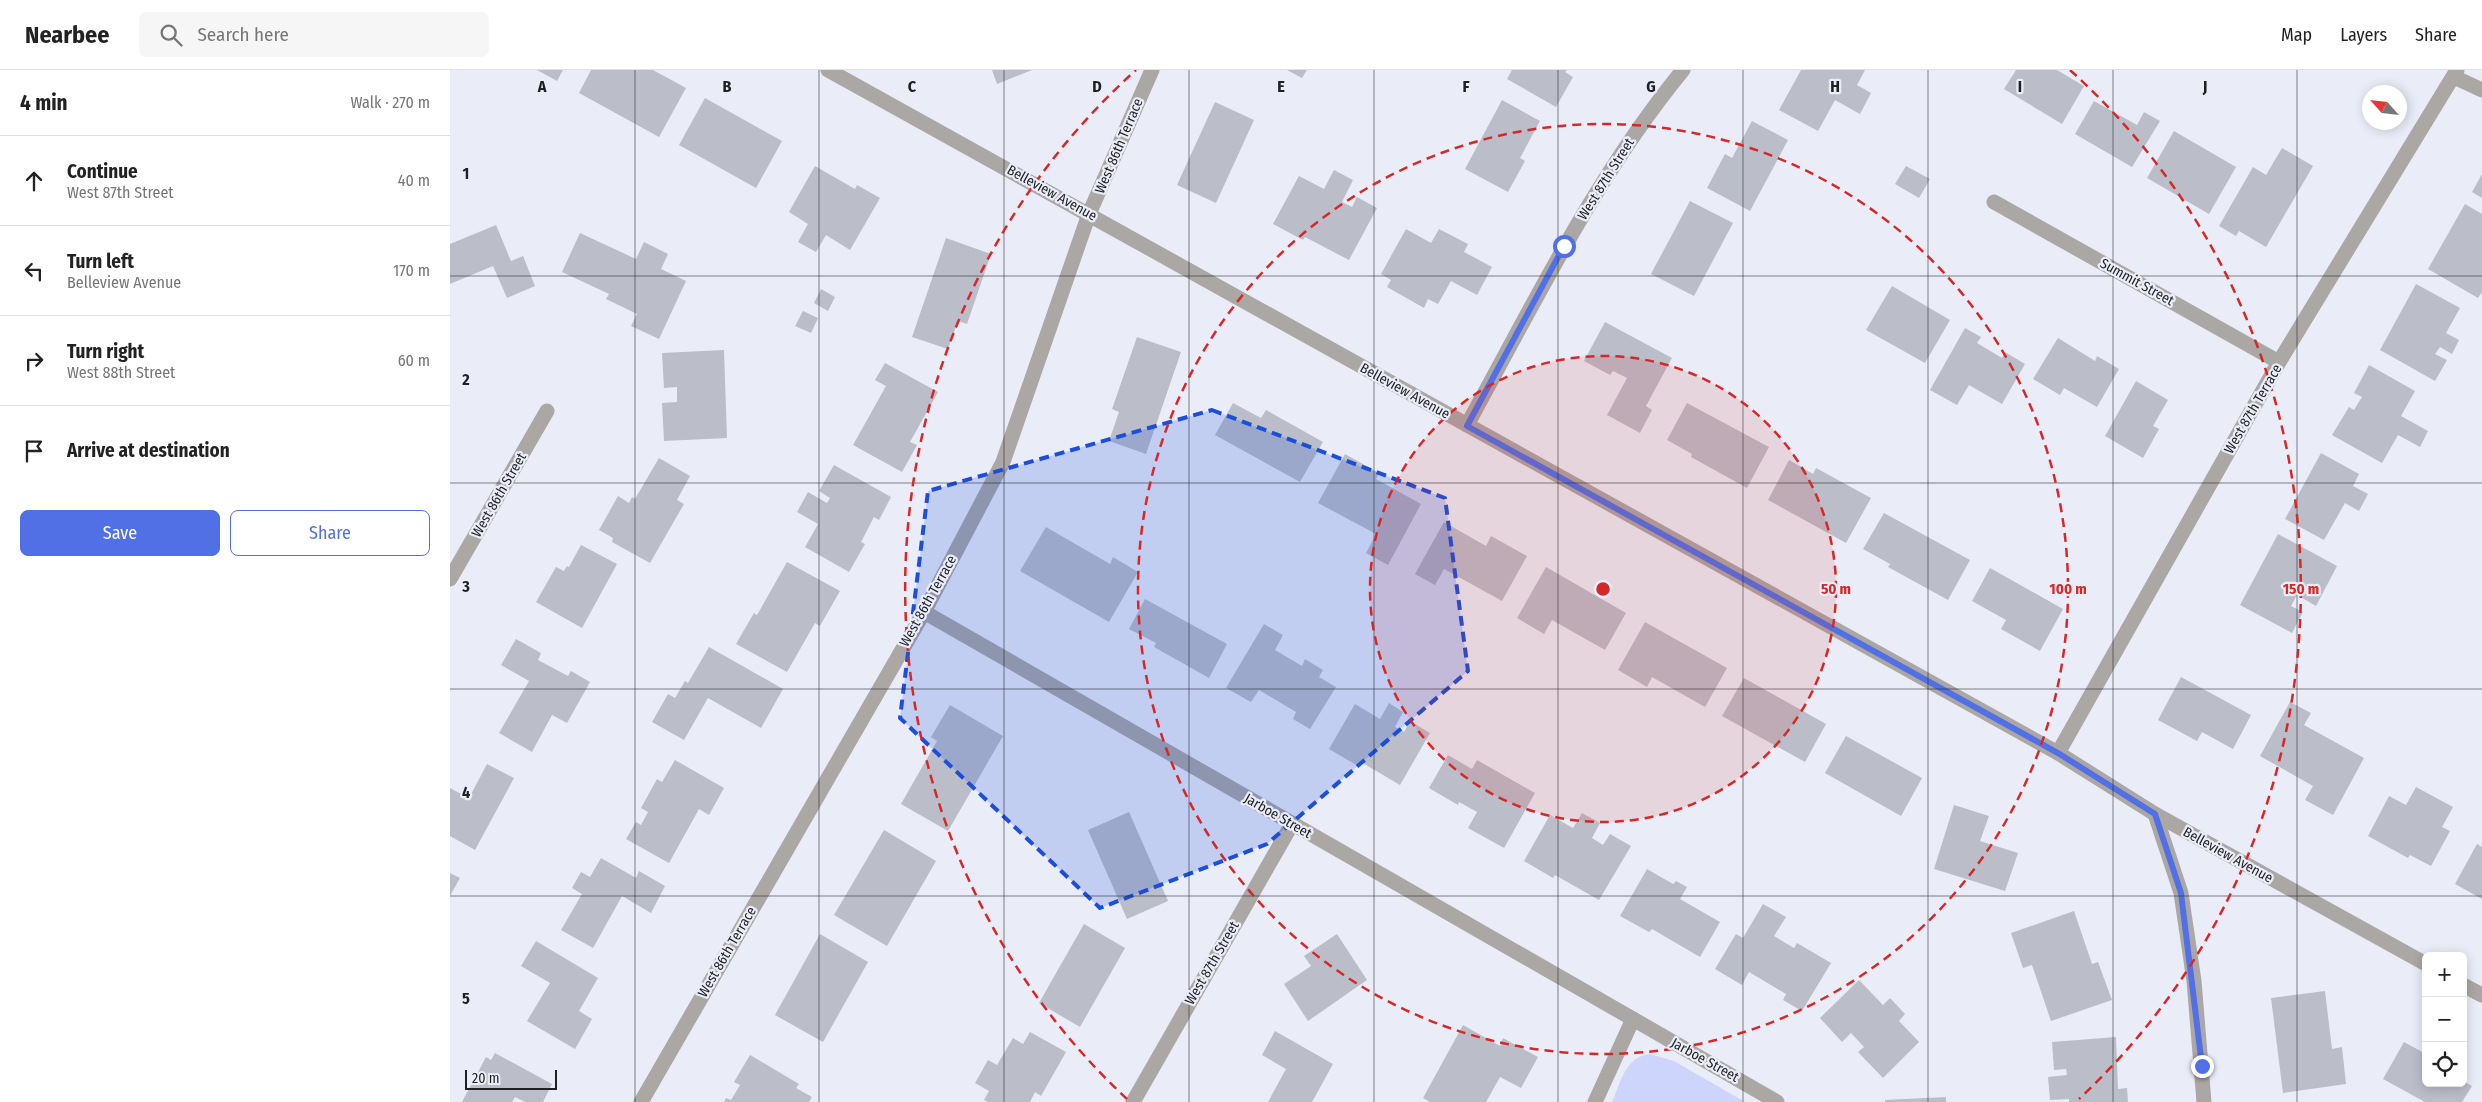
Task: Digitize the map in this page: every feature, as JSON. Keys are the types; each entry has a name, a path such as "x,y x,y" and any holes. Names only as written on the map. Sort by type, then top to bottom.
{"street":[{"name":"Belleview Avenue","path":"828,70 2058,753 2155,814 2422,962"},
{"name":"West 86th Terrace","path":"641,1102 924,612 1003,462 1089,214 1152,70"},
{"name":"West 87th Street","path":"1467,426 1564,246 1648,112 1683,70"},
{"path":"2456,73 2482,90"},
{"name":"West 87th Terrace","path":"2058,753 2280,362 2456,73"},
{"name":"Summit Street","path":"1994,202 2280,362"},
{"name":"West 86th Street","path":"450,579 547,411"},
{"name":"Jarboe Street","path":"924,612 1777,1102"},
{"path":"2155,814 2181,893 2194,981 2204,1102"},
{"name":"West 87th Street","path":"1133,1102 1292,824"},
{"path":"2467,986 2482,995"},
{"path":"1595,1102 1633,1019"}],"highlighted area":[{"path":"1212,410 1445,498 1468,671 1267,844 1100,908 900,718 928,491"}],"shaded area":[{"path":"1650,1054 1674,1061 1745,1102 1612,1102 1629,1065 1642,1056"}],"building":[{"path":"537,70 563,70 557,81"},
{"path":"591,70 653,70 686,88 659,137 579,93"},
{"path":"992,70 1032,70 997,84"},
{"path":"1287,70 1307,70 1302,78"},
{"path":"1512,70 1567,70 1565,72 1573,77 1556,107 1507,79"},
{"path":"1801,70 1865,70 1857,85 1871,93 1860,114 1835,100 1818,131 1779,110"},
{"path":"2016,70 2057,70 2084,86 2062,124 2004,89"},
{"path":"705,98 782,141 756,188 679,145"},
{"path":"1502,100 1540,121 1520,158 1525,161 1508,192 1465,169"},
{"path":"2094,101 2137,125 2144,112 2160,121 2132,167 2075,134"},
{"path":"1215,102 1254,120 1216,203 1177,185"},
{"path":"1752,121 1788,140 1750,211 1707,188 1725,154 1732,158"},
{"path":"2174,131 2236,167 2209,214 2147,178"},
{"path":"2282,148 2313,166 2266,247 2239,231 2236,236 2219,226 2253,167 2266,175"},
{"path":"815,166 855,189 857,185 880,198 850,250 826,235 816,252 798,242 808,224 789,212"},
{"path":"1906,166 1930,179 1919,198 1895,184"},
{"path":"1334,170 1353,180 1342,202 1352,207 1357,197 1377,208 1349,260 1305,237 1303,240 1273,224 1299,176 1324,189"},
{"path":"2482,174 2482,198 2472,192"},
{"path":"1690,201 1733,223 1694,296 1651,274"},
{"path":"2465,204 2482,214 2482,292 2478,298 2428,269"},
{"path":"496,225 511,261 523,256 535,286 507,298 493,266 450,284 450,244"},
{"path":"1406,229 1431,243 1439,229 1468,244 1464,252 1492,267 1477,295 1451,281 1438,304 1428,299 1424,308 1387,287 1391,280 1381,274"},
{"path":"580,233 636,259 644,242 668,254 661,269 686,281 659,339 631,326 637,314 606,299 609,294 562,272"},
{"path":"946,238 991,254 967,324 958,321 948,349 912,337"},
{"path":"2416,284 2460,308 2446,333 2459,340 2452,354 2440,347 2435,354 2447,360 2435,381 2380,350"},
{"path":"1892,286 1950,320 1925,363 1866,330"},
{"path":"821,289 835,297 828,311 814,303"},
{"path":"803,311 818,318 811,333 795,326"},
{"path":"1605,322 1672,358 1646,406 1652,410 1640,433 1607,415 1627,378 1613,371 1610,375 1584,361"},
{"path":"1965,328 1981,337 1977,343 2002,358 2005,352 2025,364 2002,404 1969,385 1957,405 1930,390"},
{"path":"1137,337 1181,352 1146,454 1109,441 1119,412 1112,409"},
{"path":"2058,338 2095,361 2097,356 2119,369 2097,407 2064,388 2060,395 2033,379"},
{"path":"724,350 727,438 664,441 662,403 677,402 677,387 664,388 662,353"},
{"path":"885,363 938,392 910,442 917,445 902,472 853,445 886,386 875,380"},
{"path":"2369,365 2415,391 2401,416 2428,431 2420,447 2398,435 2382,463 2332,435 2349,407 2354,410 2362,397 2354,393"},
{"path":"2136,381 2168,400 2153,426 2159,429 2143,458 2105,436"},
{"path":"1233,403 1261,418 1266,410 1323,442 1300,482 1215,435"},
{"path":"1687,403 1769,447 1747,488 1691,457 1692,454 1667,440"},
{"path":"2321,453 2359,474 2353,486 2368,494 2359,511 2345,503 2324,540 2285,519"},
{"path":"1345,454 1379,473 1376,479 1421,504 1388,565 1366,553 1376,534 1318,503"},
{"path":"659,458 690,476 677,500 684,504 650,563 612,542 613,538 599,530 618,496 629,503 632,497 635,499"},
{"path":"1789,460 1813,474 1816,468 1871,498 1846,543 1768,500"},
{"path":"834,465 891,497 879,520 874,517 861,542 865,544 849,572 805,547 818,524 797,512 808,492 827,503 830,498 819,491"},
{"path":"1884,513 1970,560 1948,600 1888,567 1890,564 1863,549"},
{"path":"1444,522 1486,546 1491,536 1527,556 1502,601 1444,569 1435,585 1415,574"},
{"path":"1046,527 1110,564 1113,557 1138,572 1109,622 1020,571"},
{"path":"2278,534 2337,566 2316,606 2297,595 2291,606 2303,612 2292,633 2240,605"},
{"path":"581,545 617,564 582,628 536,602 556,567 564,571 567,566 569,567"},
{"path":"787,562 840,591 820,626 815,623 787,672 736,644 754,613 757,615"},
{"path":"1546,567 1626,613 1605,650 1552,620 1544,634 1517,618"},
{"path":"1990,568 2063,609 2040,651 2001,629 2006,620 1972,601"},
{"path":"1145,599 1227,644 1209,678 1154,647 1156,643 1129,629"},
{"path":"1645,622 1727,668 1705,707 1652,677 1647,687 1618,670"},
{"path":"1264,624 1283,635 1275,650 1302,666 1305,659 1323,670 1319,677 1336,687 1310,729 1293,719 1296,712 1259,690 1251,702 1226,688"},
{"path":"516,639 541,653 538,660 568,676 571,671 590,682 567,723 552,715 532,752 499,733 529,681 501,665"},
{"path":"709,647 783,689 761,728 708,698 684,740 652,722 668,694 675,698 685,681 688,683"},
{"path":"2181,677 2251,715 2233,749 2202,732 2197,741 2158,720"},
{"path":"1744,678 1826,724 1805,762 1722,716"},
{"path":"2290,702 2311,713 2304,725 2364,758 2333,815 2305,800 2313,786 2260,756"},
{"path":"1389,703 1403,712 1395,727 1404,732 1410,721 1430,733 1400,785 1361,762 1358,766 1329,749 1355,704 1380,719"},
{"path":"950,705 1003,736 948,831 901,804 937,741 931,737"},
{"path":"1846,736 1922,778 1901,816 1825,773"},
{"path":"1448,755 1472,769 1477,760 1535,793 1504,848 1468,828 1477,812 1459,802 1458,805 1429,788"},
{"path":"675,760 724,788 709,815 699,809 669,863 626,839 636,822 641,825 648,812 641,808 657,779 662,782"},
{"path":"487,764 514,778 475,850 450,836 450,788 469,798"},
{"path":"2416,787 2453,807 2442,827 2450,831 2431,866 2410,855 2408,858 2368,836 2389,796 2406,805"},
{"path":"1954,805 1989,816 1980,841 2018,853 2005,891 1934,869"},
{"path":"1129,812 1168,901 1127,919 1088,830"},
{"path":"1582,813 1600,823 1592,838 1603,845 1610,834 1631,846 1599,900 1555,875 1553,878 1524,861 1550,815 1573,828"},
{"path":"884,830 936,861 887,946 834,915"},
{"path":"2477,844 2482,847 2482,899 2455,884"},
{"path":"601,858 636,878 639,871 665,886 651,913 622,896 593,948 561,930 582,894 572,888 581,872 590,877"},
{"path":"1647,869 1673,884 1676,881 1687,887 1680,899 1720,922 1700,957 1652,929 1649,932 1620,916"},
{"path":"450,873 460,878 450,896"},
{"path":"1763,904 1786,917 1774,936 1794,948 1797,943 1831,963 1802,1011 1783,1000 1786,994 1749,972 1742,985 1715,969 1736,934 1743,938"},
{"path":"2074,911 2092,964 2098,962 2112,1000 2051,1021 2032,965 2023,968 2011,933"},
{"path":"1084,924 1125,948 1080,1027 1039,1003"},
{"path":"820,934 868,962 823,1042 775,1015"},
{"path":"1337,934 1367,980 1308,1021 1284,984 1311,966 1304,956"},
{"path":"536,941 598,978 579,1011 592,1019 575,1049 527,1021 550,983 521,966"},
{"path":"1859,980 1883,1005 1890,998 1905,1014 1899,1021 1919,1042 1883,1078 1858,1052 1864,1047 1851,1033 1842,1042 1820,1018"},
{"path":"2325,991 2332,1049 2342,1047 2346,1084 2283,1093 2271,998"},
{"path":"1463,1025 1500,1046 1503,1038 1538,1057 1521,1088 1500,1077 1486,1102 1430,1102 1423,1098"},
{"path":"1275,1031 1333,1064 1312,1102 1268,1102 1286,1069 1262,1055"},
{"path":"1030,1032 1066,1052 1041,1096 1035,1092 1030,1102 988,1102 984,1100 989,1091 975,1083 988,1060 997,1065 1013,1038 1023,1044"},
{"path":"2116,1037 2118,1089 2127,1088 2128,1102 2069,1102 2069,1099 2050,1100 2048,1077 2067,1075 2066,1069 2054,1070 2052,1042"},
{"path":"2404,1042 2422,1052 2422,1087 2467,1087 2467,1083 2472,1086 2462,1102 2425,1102 2383,1079"},
{"path":"495,1053 552,1084 543,1102 525,1102 515,1097 512,1102 462,1102 486,1057 491,1060"},
{"path":"750,1055 799,1084 796,1088 812,1097 809,1102 724,1102 726,1098 731,1100 740,1085 734,1082"},
{"path":"1946,1097 1946,1102 1885,1102 1885,1100"}],"route":[{"path":"1564,246 1467,426 2058,753 2155,814 2181,893 2194,981 2202,1066"}]}
